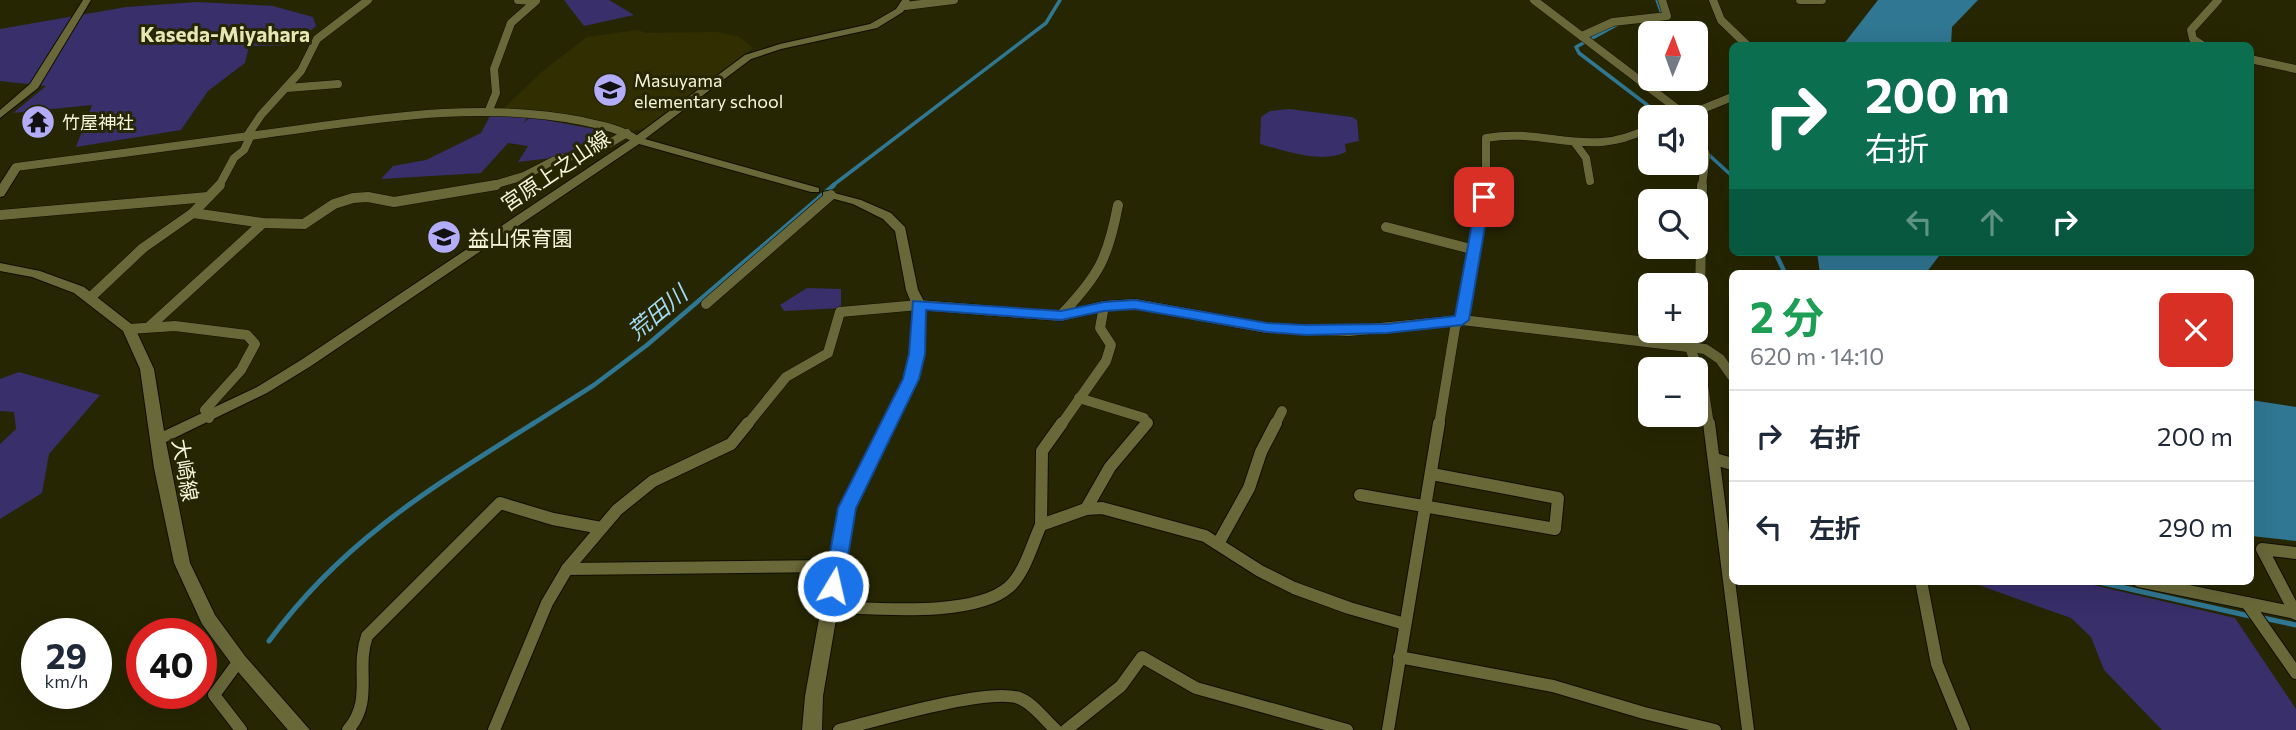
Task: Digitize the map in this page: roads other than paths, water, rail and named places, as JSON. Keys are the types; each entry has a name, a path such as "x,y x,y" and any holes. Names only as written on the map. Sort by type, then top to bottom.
{"street":[{"path":"0,115 34,86 87,0"},
{"path":"91,297 143,247 193,213 208,197 229,174 234,158 244,150 261,115 301,71 317,39 368,0"},
{"path":"489,110 496,93 494,69 511,23 536,1 519,0"},
{"path":"904,2 954,0"},
{"path":"1534,0 1670,105"},
{"path":"1586,39 1614,22 1667,16 1662,0"},
{"path":"1713,0 1714,10 1728,30 1743,42"},
{"path":"1800,0 1822,0"},
{"path":"2198,42 2193,39 2191,30 2218,0"},
{"name":"宮原上之山線","path":"159,439 209,418 306,363 748,57 769,49 873,25 897,15 904,2"},
{"path":"2254,60 2296,69"},
{"path":"287,88 338,83"},
{"path":"1708,107 1729,98"},
{"path":"0,168 359,121 489,110 545,114 632,136 857,202 887,216 901,230 912,290 919,304 917,354 911,379 847,508 814,696 812,730"},
{"path":"1388,730 1455,328 1462,320 1475,250 1487,175 1486,138 1523,133 1575,143 1618,142 1638,133"},
{"path":"193,213 263,223 304,225 334,204 361,197 394,202 476,190 524,176 553,161 600,149 632,136"},
{"path":"1575,143 1586,158 1590,180"},
{"path":"0,194 16,167"},
{"path":"1700,273 1700,200 1703,175"},
{"path":"706,304 824,193"},
{"path":"0,215 208,197"},
{"path":"1061,316 1103,268 1118,205"},
{"path":"150,326 263,223"},
{"path":"1386,227 1475,250"},
{"name":"大崎線","path":"0,267 47,278 91,297 129,329 148,369 162,468 183,563 208,619 239,661 300,730"},
{"path":"494,730 547,603 567,569 617,510 653,481 731,444 786,377 828,353 840,312 919,304 1061,316 1104,306 1135,304 1267,328 1306,330 1406,327 1462,320 1690,348 1705,347 1719,355 1729,371"},
{"path":"830,607 961,606 983,601 1010,586 1041,525 1042,451 1100,373 1111,345 1100,328 1104,306"},
{"path":"129,329 150,326 226,332 252,338 255,344 251,356 205,410 209,418"},
{"path":"1690,343 1702,379 1729,574"},
{"path":"1079,398 1144,418 1147,423 1110,467 1086,509"},
{"path":"1219,542 1249,488 1261,452 1282,411"},
{"path":"1715,459 1729,463"},
{"path":"1360,495 1555,529 1559,498 1432,474"},
{"path":"348,730 360,713 364,687 362,647 367,636 500,503 553,519 601,528"},
{"path":"1041,525 1086,509 1102,508 1219,542 1261,571 1317,597 1405,624"},
{"path":"2296,553 2262,548 2296,613"},
{"path":"567,569 837,566"},
{"path":"1730,585 1748,730"},
{"path":"1923,585 1937,664 1964,730"},
{"path":"2156,585 2250,607 2296,613"},
{"path":"2250,607 2296,673"},
{"path":"1066,730 1121,686 1142,657 1196,688 1347,730"},
{"path":"1399,657 1553,686 1644,713 1715,730"},
{"path":"239,661 214,695 241,730"},
{"path":"839,730 908,714 921,708 1001,697 1019,698 1056,730"}],"water":[{"path":"1878,0 1978,0 1952,27 1951,42 1845,42"},
{"path":"1818,256 1939,256 1928,270 1820,270"},
{"path":"2254,400 2296,407 2296,541 2254,536"}],"waterway":[{"name":"荒田川","path":"832,186 1046,23 1060,0"},
{"path":"1657,0 1662,14 1658,15"},
{"path":"1618,24 1576,47 1579,53 1647,105"},
{"path":"1708,154 1729,173"},
{"name":"荒田川","path":"531,425 594,385 647,345 834,185"},
{"path":"1777,256 1784,270"},
{"name":"荒田川","path":"269,641 297,605 358,545 424,494 534,423"},
{"path":"2112,585 2254,617"},
{"path":"2263,618 2296,625"}],"place":[{"name":"Masuyama elementary school","path":"610,90"},
{"name":"竹屋神社","path":"38,122"},
{"name":"益山保育園","path":"444,237"}],"district":[{"name":"Kaseda-Miyahara","path":"225,33"}]}
